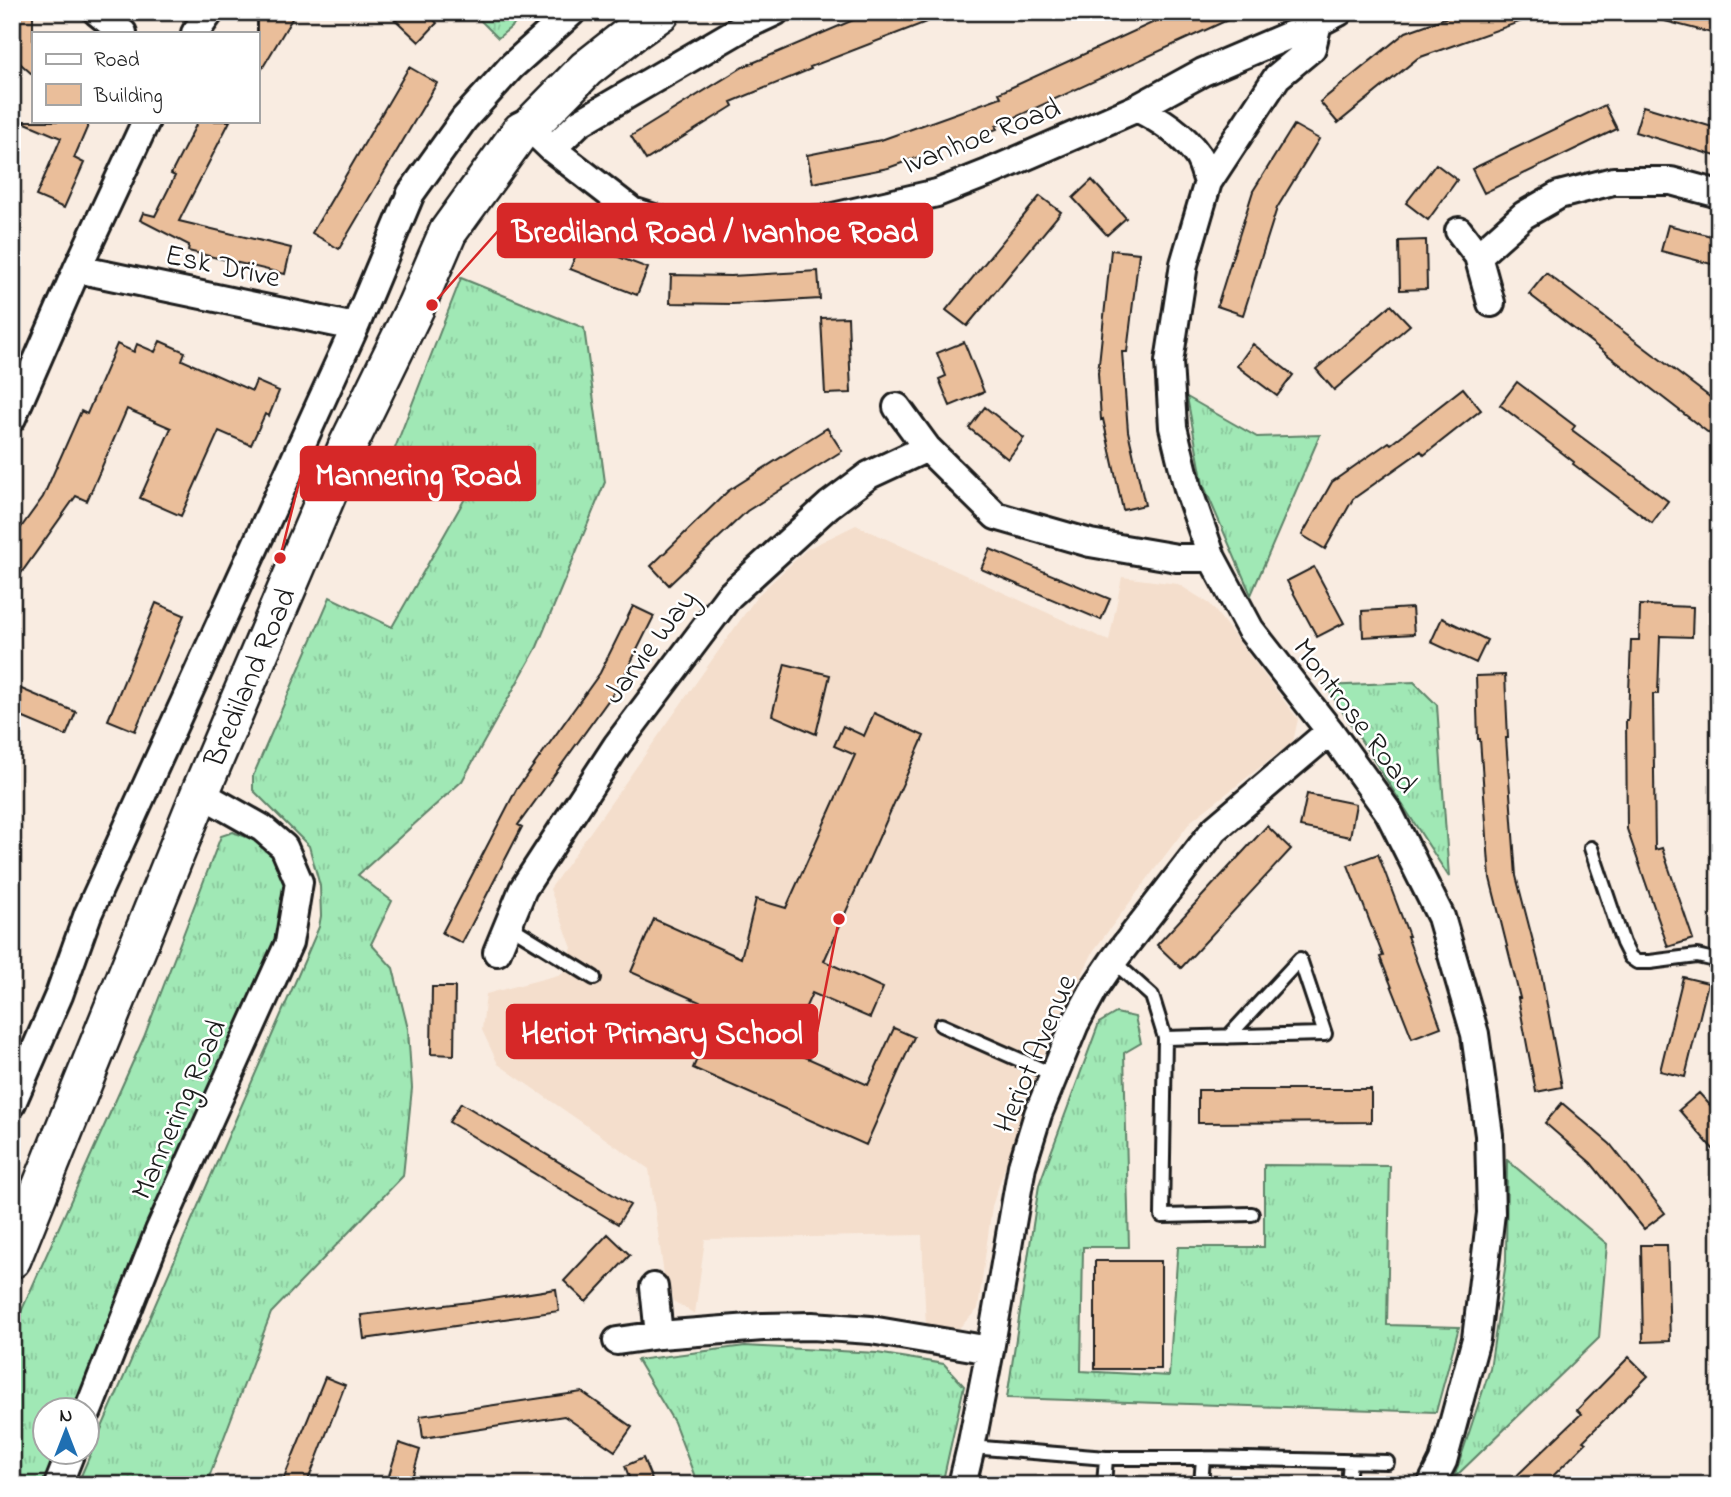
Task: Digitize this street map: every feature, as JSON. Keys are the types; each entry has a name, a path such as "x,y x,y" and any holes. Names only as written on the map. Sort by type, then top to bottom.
{"street":[{"path":"97,12 121,32"},
{"path":"196,32 210,12"},
{"name":"Brediland Road","path":"12,1103 59,995 88,914 355,327 411,193 464,119 512,66 572,12"},
{"name":"Brediland Road","path":"12,1259 200,793 348,444 416,306 448,232 521,131 541,138 586,69 661,12"},
{"path":"541,138 579,123 747,25 775,12"},
{"name":"Ivanhoe Road","path":"541,138 632,211 676,225 739,226 824,219 937,193 1137,108 1203,72 1329,18"},
{"name":"Montrose Road","path":"1329,18 1312,48 1277,77 1208,182 1184,264 1169,362 1173,427 1188,489 1212,558 1250,629 1389,813 1441,918 1475,1034 1489,1135 1491,1213 1476,1339 1443,1461 1431,1485"},
{"path":"1137,108 1175,131 1199,157 1208,182"},
{"path":"12,418 146,122"},
{"path":"1478,256 1524,215 1559,195 1580,189 1613,181 1671,181 1719,194"},
{"path":"1460,230 1478,256 1492,303"},
{"name":"Esk Drive","path":"77,269 355,327"},
{"path":"897,407 928,447 996,516 1090,543 1177,558 1212,558"},
{"name":"Jarvie Way","path":"497,952 523,889 617,745 729,596 829,505 869,475 928,447"},
{"name":"Heriot Avenue","path":"962,1485 990,1350 1022,1166 1038,1114 1075,1024 1113,961 1215,830 1330,732"},
{"name":"Mannering Road","path":"94,1396 159,1231 289,943 299,882 284,847 262,828 200,793"},
{"path":"653,1287 659,1335"},
{"path":"617,1341 763,1327 812,1326 871,1330 990,1350"},
{"path":"58,1485 65,1466"}],"lane":[{"path":"1591,848 1630,957 1637,962 1698,956 1719,961"},
{"path":"508,925 594,978"},
{"path":"1165,1038 1228,1037 1325,1034 1300,959 1228,1037"},
{"path":"1113,961 1152,996 1165,1038 1162,1216 1252,1214"},
{"path":"941,1025 1054,1074"},
{"path":"971,1447 1106,1458 1387,1462"},
{"path":"1104,1485 1106,1458"},
{"path":"1201,1485 1203,1458"},
{"path":"1348,1485 1350,1461"}],"shaded area":[{"path":"856,525 1109,641 1122,577 1178,584 1210,604 1298,719 1293,742 1191,821 1094,950 1043,1055 992,1206 978,1309 959,1328 926,1328 922,1235 705,1239 695,1314 673,1301 664,1275 649,1169 498,1064 482,1030 486,994 562,974 572,948 550,889 758,595 807,549"}],"green space":[{"path":"472,12 529,12 498,38"},
{"path":"461,278 584,328 605,482 537,647 462,781 358,875 392,901 371,944 393,968 408,1029 412,1088 403,1176 271,1313 206,1485 77,1485 85,1466 102,1466 102,1427 319,927 320,886 309,846 253,790 253,776 330,597 392,627 467,495 392,456"},
{"path":"1187,397 1257,437 1320,435 1251,595 1203,484"},
{"path":"1414,682 1437,705 1449,877 1326,686"},
{"path":"233,832 270,846 288,879 284,930 85,1396 32,1396 32,1466 56,1466 47,1485 12,1485 12,1332 144,1037 221,836"},
{"path":"1116,1013 1135,1017 1141,1043 1124,1053 1129,1247 1083,1247 1081,1371 1169,1376 1178,1247 1264,1247 1264,1165 1390,1166 1387,1325 1459,1327 1436,1412 1007,1398 1039,1185 1099,1023"},
{"path":"1507,1160 1607,1244 1599,1338 1454,1478 1490,1369 1506,1262"},
{"path":"745,1346 877,1353 944,1364 964,1386 942,1485 698,1485 674,1422 637,1360"}],"building":[{"path":"12,12 33,12 32,74 12,56"},
{"path":"257,12 296,12 259,74"},
{"path":"387,12 426,12 437,23 419,42"},
{"path":"872,12 947,14 810,67 811,69 731,102 733,106 646,160 631,136 743,67"},
{"path":"1176,12 1245,12 996,126 997,129 888,168 813,183 807,155 881,140 1001,97 999,93"},
{"path":"1462,12 1539,12 1539,15 1418,58 1338,123 1320,102 1406,32"},
{"path":"1658,12 1719,12 1719,35 1657,19"},
{"path":"409,67 437,83 339,249 312,233"},
{"path":"1605,105 1617,129 1484,193 1472,169"},
{"path":"1643,106 1719,129 1719,157 1635,132"},
{"path":"21,121 90,122 74,158 84,163 64,208 36,196 61,138"},
{"path":"197,122 229,122 179,221 291,248 285,274 188,251 189,245 140,220 143,213 155,216 175,176 171,174"},
{"path":"1294,125 1319,139 1277,208 1243,315 1217,306 1253,191"},
{"path":"1436,164 1457,180 1428,220 1406,203"},
{"path":"1092,180 1126,218 1107,235 1073,198"},
{"path":"1040,196 1061,212 967,326 946,310"},
{"path":"1668,225 1719,238 1719,266 1661,251"},
{"path":"1426,240 1427,289 1400,290 1399,241"},
{"path":"581,243 648,268 637,295 570,269"},
{"path":"1111,250 1139,253 1127,352 1122,352 1128,431 1145,505 1123,510 1103,419 1101,420 1098,373"},
{"path":"818,271 820,299 732,304 670,303 671,275 731,276"},
{"path":"1546,273 1719,404 1719,441 1529,294"},
{"path":"1391,305 1410,325 1334,390 1316,369"},
{"path":"848,317 851,393 825,394 821,318"},
{"path":"160,341 185,352 182,360 252,391 256,381 279,391 269,416 265,414 251,445 219,431 181,516 140,498 171,428 127,409 87,501 76,496 12,586 12,540 43,497 81,411 87,414 117,344 134,352 137,344 155,352"},
{"path":"964,342 984,392 950,406 939,379 946,376 937,353"},
{"path":"1253,344 1293,375 1277,396 1237,366"},
{"path":"1517,382 1575,426 1572,430 1668,501 1652,523 1500,405"},
{"path":"1463,388 1481,410 1424,455 1421,451 1353,499 1325,549 1302,535 1332,482 1389,442 1391,444"},
{"path":"985,407 1024,438 1008,459 969,428"},
{"path":"827,428 842,451 747,511 669,585 651,566 728,491"},
{"path":"990,549 1110,599 1101,620 981,569"},
{"path":"1314,567 1344,623 1317,637 1287,581"},
{"path":"156,603 184,615 135,731 108,720"},
{"path":"1640,605 1693,607 1692,637 1660,636 1658,694 1653,694 1655,850 1662,848 1693,939 1668,947 1627,829 1626,720 1631,640 1639,640"},
{"path":"633,606 654,616 620,684 518,825 522,827 462,943 442,933 516,790 600,673"},
{"path":"1412,608 1414,634 1363,637 1362,611"},
{"path":"1442,618 1487,640 1476,663 1431,642"},
{"path":"785,664 830,675 816,734 772,715"},
{"path":"1505,675 1506,738 1516,876 1541,972 1562,1087 1536,1092 1520,998 1490,878 1478,739 1476,676"},
{"path":"12,685 76,712 66,736 12,713"},
{"path":"874,713 924,736 824,961 883,988 870,1018 812,993 787,1049 868,1085 894,1028 914,1037 866,1145 693,1068 718,1010 631,972 654,919 741,958 756,899 786,908 855,755 834,746 843,726 864,736"},
{"path":"1307,794 1356,804 1350,837 1300,827"},
{"path":"1267,826 1291,849 1181,968 1157,945"},
{"path":"1378,854 1441,1027 1412,1038 1348,865"},
{"path":"1683,977 1708,983 1685,1077 1660,1071"},
{"path":"432,987 455,987 454,1055 431,1054"},
{"path":"1371,1089 1371,1122 1198,1123 1198,1090"},
{"path":"1699,1093 1719,1115 1719,1156 1679,1110"},
{"path":"461,1103 630,1205 618,1224 449,1122"},
{"path":"1562,1103 1610,1144 1665,1213 1644,1229 1591,1163 1545,1123"},
{"path":"608,1234 630,1255 586,1302 564,1281"},
{"path":"1641,1245 1667,1245 1670,1341 1643,1342"},
{"path":"1095,1261 1161,1261 1161,1369 1095,1369"},
{"path":"556,1289 559,1311 364,1339 361,1315"},
{"path":"1629,1357 1648,1376 1583,1441 1586,1443 1544,1485 1507,1485 1581,1414 1577,1410"},
{"path":"325,1377 345,1385 315,1463 306,1485 281,1485"},
{"path":"582,1392 632,1427 615,1451 564,1416 423,1438 420,1416"},
{"path":"399,1443 420,1450 410,1485 386,1485"},
{"path":"643,1458 654,1485 632,1485 625,1466"}],"place":[{"name":"Brediland Road / Ivanhoe Road","path":"432,305"},
{"name":"Mannering Road","path":"280,558"},
{"name":"Heriot Primary School","path":"839,919"}]}
